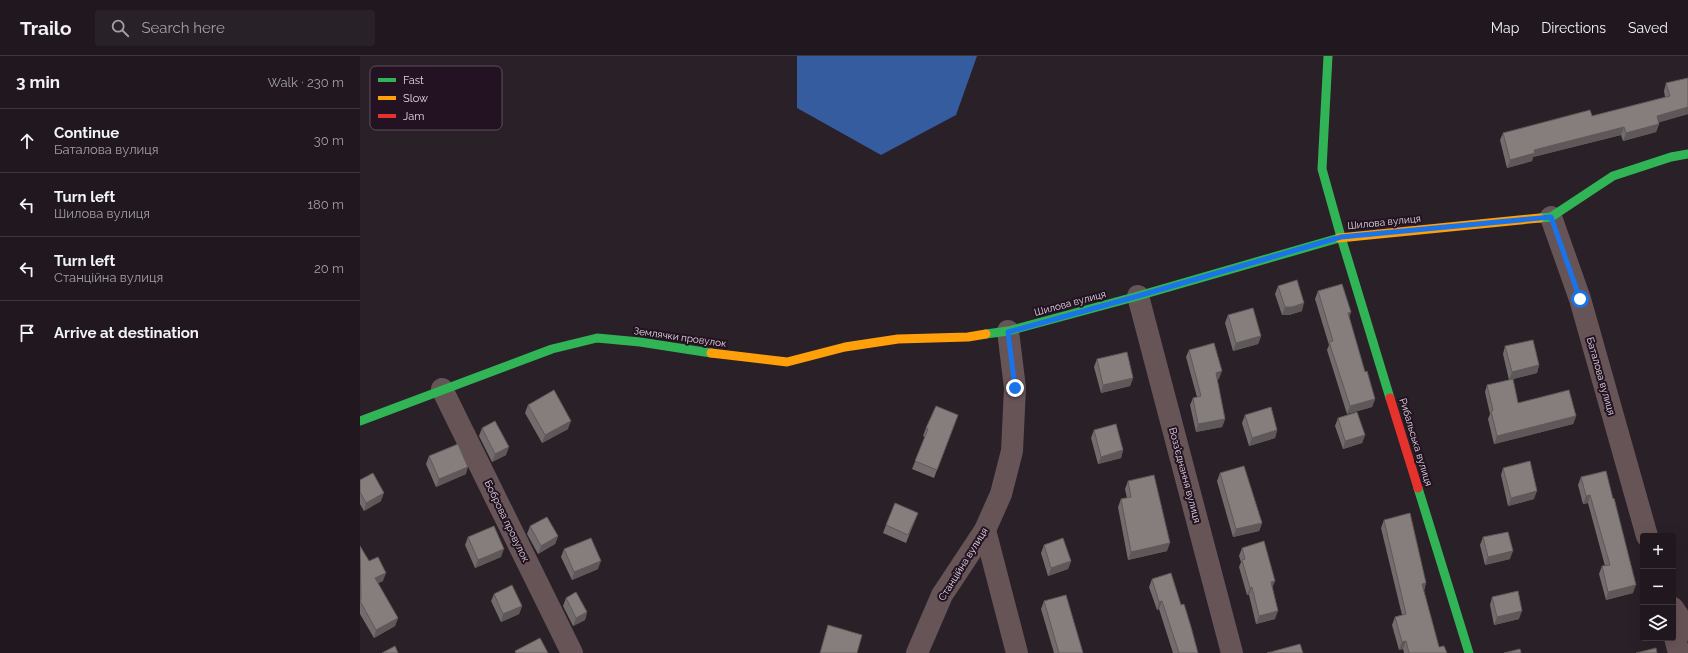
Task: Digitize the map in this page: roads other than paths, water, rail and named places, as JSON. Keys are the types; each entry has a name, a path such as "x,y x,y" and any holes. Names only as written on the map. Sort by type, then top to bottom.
{"street":[{"name":"Рибальська вулиця","path":"1328,56 1322,169 1341,237 1469,653"},
{"name":"Шилова вулиця","path":"1008,332 1341,237 1551,217 1613,176 1671,157 1688,154"},
{"name":"Баталова вулиця","path":"1551,217 1580,299 1646,533"},
{"name":"Возз’єднання вулиця","path":"1138,296 1232,653"},
{"name":"Землячки провулок","path":"360,421 552,349 597,338 640,342 721,355 787,362 845,347 898,339 968,337 1008,332"},
{"name":"Станційна вулиця","path":"917,653 942,595 985,530 1001,494 1012,450 1015,388 1008,332"},
{"name":"Боброва провулок","path":"442,389 572,653"},
{"path":"985,530 1017,653"},
{"path":"1676,612 1688,630"},
{"path":"1676,641 1679,653"}],"water":[{"path":"797,56 977,56 956,115 881,155 797,108"}]}
